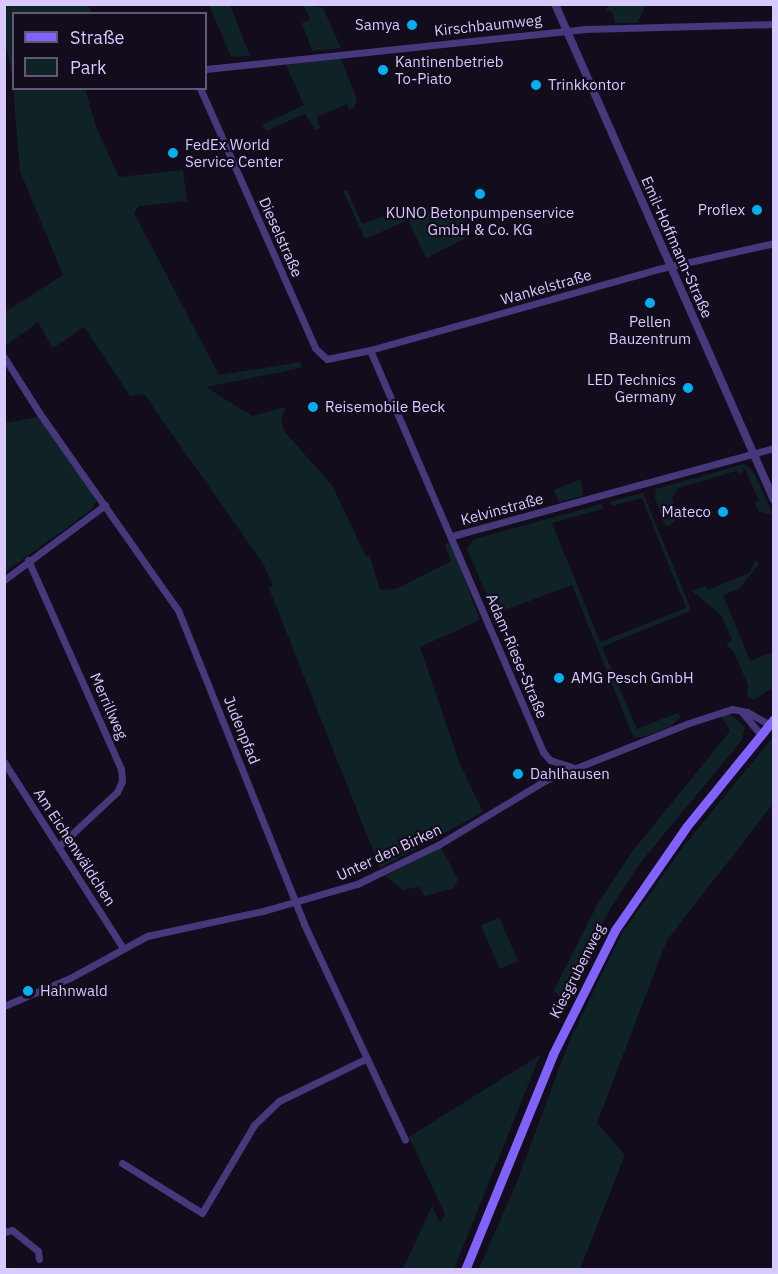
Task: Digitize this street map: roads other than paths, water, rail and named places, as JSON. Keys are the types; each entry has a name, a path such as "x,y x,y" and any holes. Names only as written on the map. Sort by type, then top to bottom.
{"main road":[{"name":"Kiesgrubenweg","path":"465,1269 553,1054 615,930 667,853 771,722"}],"street":[{"name":"Emil-Hoffmann-Straße","path":"555,4 774,500"},
{"name":"Kirschbaumweg","path":"207,69 567,31 774,24"},
{"name":"Dieselstraße","path":"201,90 315,348 327,359"},
{"name":"Wankelstraße","path":"327,359 370,350 671,267 774,243"},
{"name":"Kelvinstraße","path":"370,350 452,536 774,448"},
{"name":"Judenpfad","path":"4,357 178,610 296,901 405,1140"},
{"path":"4,580 105,505"},
{"name":"Adam-Riese-Straße","path":"452,536 543,752 550,760 574,768"},
{"name":"Merrillweg","path":"28,560 121,769 122,781 117,792 59,846"},
{"name":"Unter den Birken","path":"4,1006 70,978 123,948 154,934 336,891 438,845 517,795 574,768 723,711 741,711"},
{"path":"741,711 771,722"},
{"path":"741,711 761,735"},
{"name":"Am Eichenwäldchen","path":"4,762 123,948"},
{"path":"122,1163 202,1213 254,1125 279,1101 367,1058"},
{"path":"4,1232 12,1230 38,1251 39,1259"}],"place":[{"name":"Samya","path":"412,25"},
{"name":"Kantinenbetrieb To-Piato","path":"383,70"},
{"name":"Trinkkontor","path":"536,85"},
{"name":"FedEx World Service Center","path":"173,153"},
{"name":"KUNO Betonpumpenservice GmbH & Co. KG","path":"480,194"},
{"name":"Proflex","path":"757,210"},
{"name":"Pellen Bauzentrum","path":"650,303"},
{"name":"LED Technics Germany","path":"688,388"},
{"name":"Reisemobile Beck","path":"313,407"},
{"name":"Mateco","path":"723,512"},
{"name":"AMG Pesch GmbH","path":"559,678"},
{"name":"Dahlhausen","path":"518,774"},
{"name":"Hahnwald","path":"28,991"}]}
